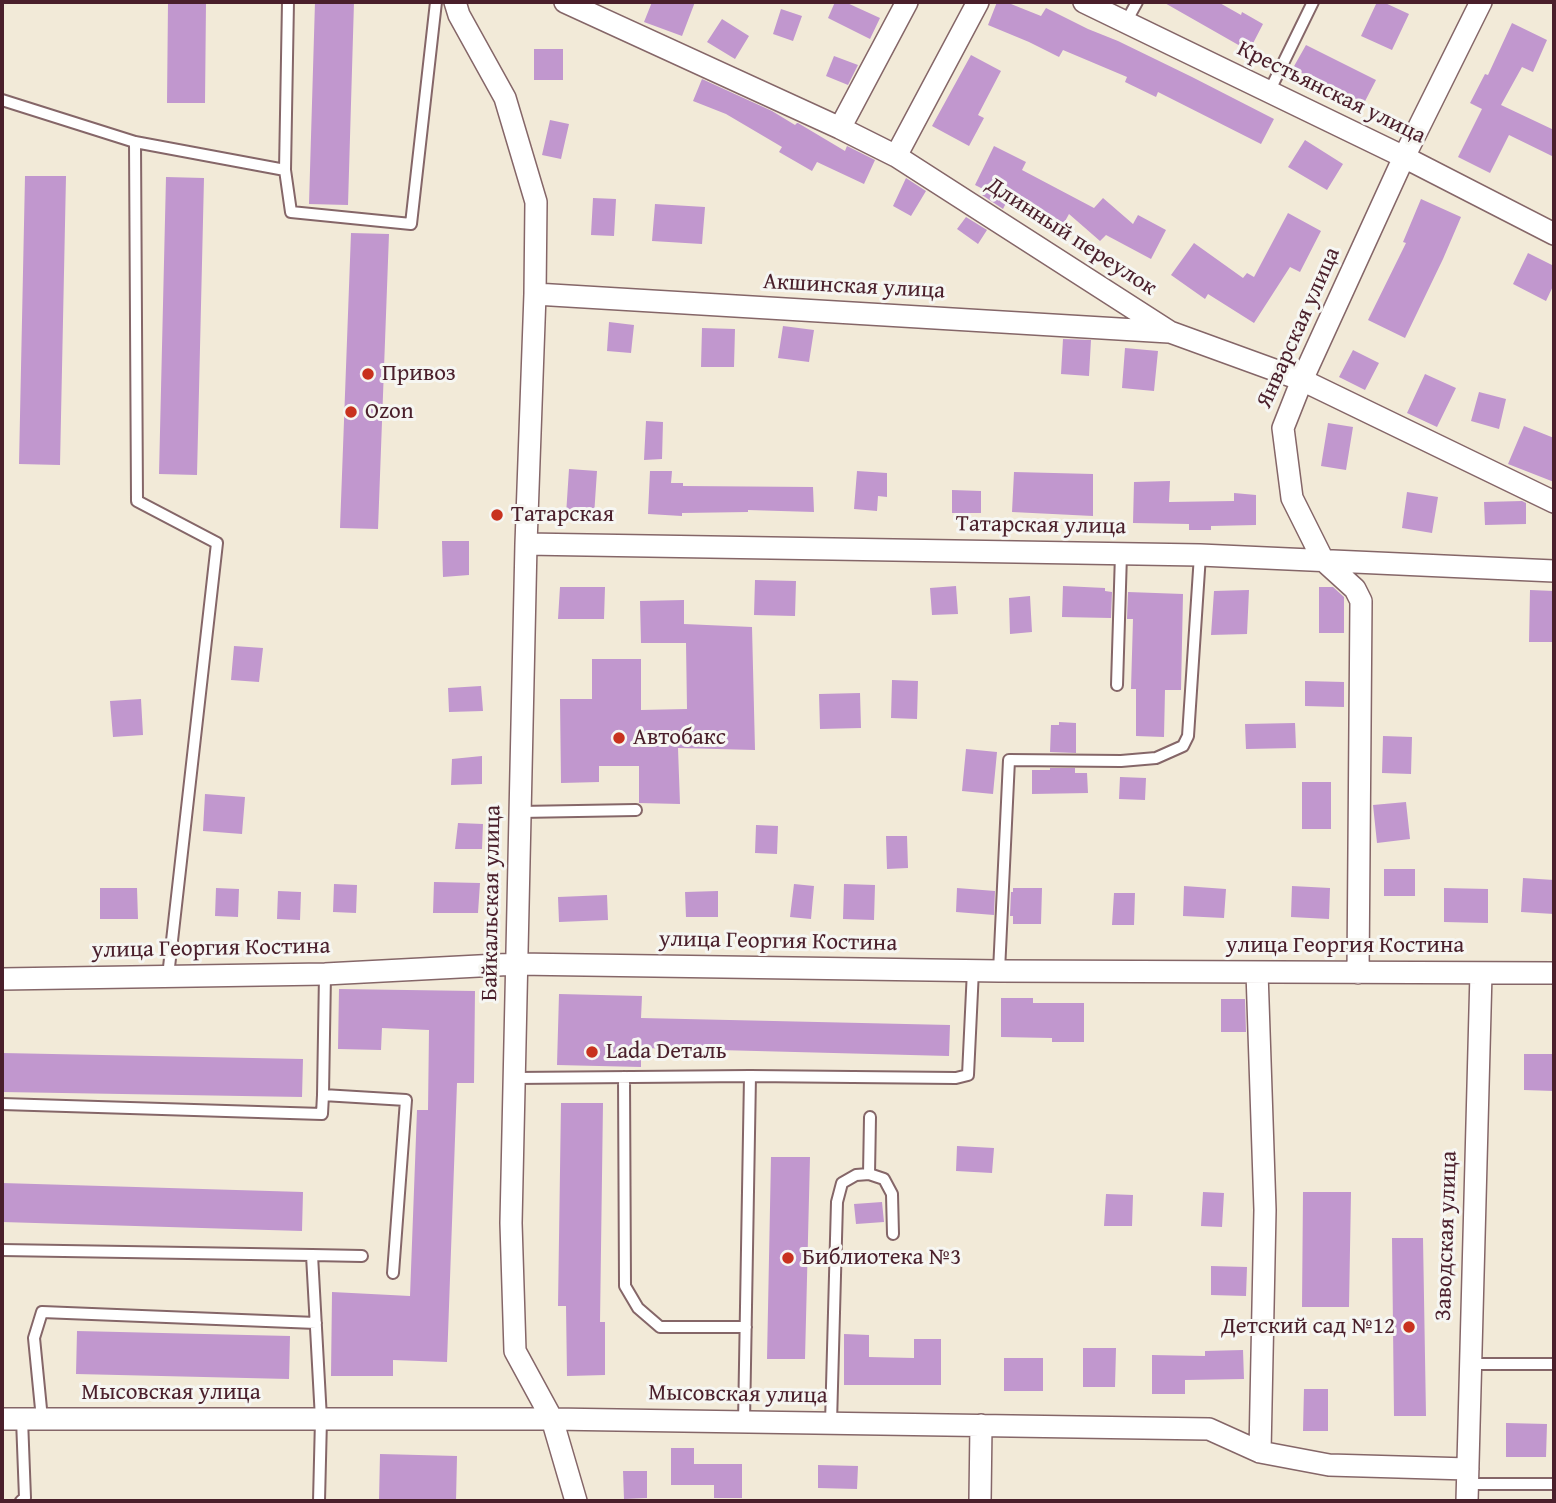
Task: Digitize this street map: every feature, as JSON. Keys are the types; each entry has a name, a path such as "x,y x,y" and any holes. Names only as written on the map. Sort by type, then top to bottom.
{"street":[{"name":"Байкальская улица","path":"456,2 459,15 505,98 536,202 511,1223 515,1351 552,1419 576,1501"},
{"name":"Длинный переулок","path":"565,2 896,156 1170,332 1302,380 1554,502"},
{"path":"840,128 907,2"},
{"path":"896,156 978,2"},
{"name":"Крестьянская улица","path":"1084,2 1404,157 1554,234"},
{"name":"Январская улица","path":"1358,973 1361,601 1355,589 1323,560 1292,498 1283,428 1302,380 1404,157 1481,2"},
{"name":"Акшинская улица","path":"535,294 1170,332"},
{"name":"Татарская улица","path":"526,544 1200,555 1554,571"},
{"name":"улица Георгия Костина","path":"2,979 325,974 517,964 999,971 1554,974"},
{"path":"1257,972 1265,1210 1260,1452"},
{"name":"Заводская улица","path":"1467,1485 1481,973"},
{"name":"Мысовская улица","path":"22,1419 552,1419 1209,1429 1260,1452 1467,1485"},
{"path":"980,1501 981,1425"}],"lane":[{"path":"288,2 285,170 291,212 411,224 436,2"},
{"path":"1126,22 1137,2"},
{"path":"1269,92 1314,2"},
{"path":"2,100 135,142 285,170"},
{"path":"135,142 137,501 217,543 168,976"},
{"path":"1117,685 1121,554"},
{"path":"999,971 1009,760 1133,760 1156,758 1183,746 1188,736 1200,555"},
{"path":"520,812 636,810"},
{"path":"514,1078 956,1078 968,1075 973,970"},
{"path":"2,1104 321,1114 325,974"},
{"path":"744,1422 750,1076"},
{"path":"624,1077 625,1286 638,1308 660,1327 746,1327"},
{"path":"323,1095 406,1100 393,1273"},
{"path":"869,1174 870,1117"},
{"path":"831,1423 837,1202 842,1183 856,1175 869,1174 884,1179 892,1195 893,1234"},
{"path":"2,1250 362,1256"},
{"path":"312,1255 321,1419 319,1501"},
{"path":"21,1501 25,1499 22,1419 34,1338 42,1312 316,1323"},
{"path":"1470,1364 1554,1364"},
{"path":"1467,1485 1554,1484"}],"building":[{"path":"168,2 206,2 205,103 167,103"},
{"path":"315,2 354,2 348,205 309,204"},
{"path":"652,2 695,2 682,36 644,22"},
{"path":"835,2 845,2 880,18 870,39 828,18"},
{"path":"997,2 1006,2 1041,16 1046,8 1274,119 1261,144 1158,92 1156,97 1125,82 1127,77 1063,50 1059,57 988,25"},
{"path":"1163,2 1218,2 1263,24 1249,51"},
{"path":"1377,2 1383,2 1409,14 1392,50 1361,36"},
{"path":"781,9 802,16 793,41 773,34"},
{"path":"722,19 749,36 735,59 707,42"},
{"path":"1512,23 1547,40 1533,72 1522,67 1501,105 1554,130 1554,157 1509,135 1490,173 1458,157 1482,109 1470,103 1485,74 1488,75"},
{"path":"1306,45 1376,80 1362,107 1293,68"},
{"path":"534,49 563,49 563,80 534,80"},
{"path":"971,55 1001,71 978,115 984,118 969,146 932,126"},
{"path":"834,56 858,65 848,85 826,76"},
{"path":"702,79 772,111 795,125 798,123 845,151 847,146 875,160 864,184 817,162 812,171 779,152 782,147 726,114 693,101"},
{"path":"550,120 569,124 561,159 542,155"},
{"path":"1305,140 1343,164 1327,190 1288,167"},
{"path":"994,146 1026,162 1022,170 1094,208 1103,198 1133,224 1138,215 1166,230 1151,259 1106,235 1100,241 1069,214 1064,223 1010,195 1003,209 982,195 985,190 975,185"},
{"path":"25,176 66,176 60,465 19,464"},
{"path":"166,177 204,178 197,475 159,474"},
{"path":"906,178 926,191 911,216 893,206"},
{"path":"593,198 616,199 614,236 591,235"},
{"path":"1421,199 1461,217 1405,338 1368,320 1406,243 1403,242"},
{"path":"655,204 705,207 702,244 652,241"},
{"path":"1288,213 1321,231 1300,272 1290,267 1254,323 1208,294 1205,299 1171,275 1194,243 1243,278 1247,273 1254,277"},
{"path":"966,217 987,230 978,244 957,229"},
{"path":"351,233 389,234 378,529 340,528"},
{"path":"1528,253 1554,266 1554,284 1546,301 1513,284"},
{"path":"609,322 634,325 631,353 607,351"},
{"path":"783,326 814,330 809,362 778,358"},
{"path":"702,328 735,329 734,367 701,367"},
{"path":"1063,339 1091,340 1089,376 1061,374"},
{"path":"1125,348 1158,351 1154,391 1122,388"},
{"path":"1353,350 1379,363 1365,390 1339,377"},
{"path":"1425,374 1456,388 1437,427 1407,413"},
{"path":"1479,392 1506,399 1499,429 1471,421"},
{"path":"646,421 663,422 662,459 644,460"},
{"path":"1328,423 1353,427 1346,470 1321,466"},
{"path":"1524,426 1554,438 1554,482 1508,464"},
{"path":"569,469 597,471 594,516 566,515"},
{"path":"650,471 672,471 671,483 683,483 683,486 813,487 814,512 748,510 682,513 682,516 648,514"},
{"path":"857,471 887,473 887,497 878,496 877,511 854,509"},
{"path":"1014,472 1093,474 1093,516 1012,512"},
{"path":"1170,481 1169,502 1234,501 1234,493 1256,495 1256,525 1211,526 1211,530 1189,530 1189,524 1133,523 1134,482"},
{"path":"952,490 981,491 981,513 952,513"},
{"path":"1407,492 1438,497 1432,533 1402,528"},
{"path":"1484,502 1526,503 1526,524 1485,525"},
{"path":"442,541 469,541 469,575 443,577"},
{"path":"755,580 796,581 795,616 754,615"},
{"path":"956,586 958,614 932,615 930,588"},
{"path":"1063,586 1105,588 1105,591 1112,592 1111,618 1062,617"},
{"path":"560,587 605,587 604,619 558,619"},
{"path":"1319,587 1333,587 1344,597 1344,633 1319,633"},
{"path":"1249,590 1247,634 1211,635 1214,591"},
{"path":"1530,590 1554,591 1554,642 1529,642"},
{"path":"1128,592 1183,594 1181,690 1165,690 1164,737 1136,736 1136,689 1131,689 1133,619 1127,619"},
{"path":"1030,596 1032,632 1010,634 1009,598"},
{"path":"684,600 684,624 752,627 755,750 678,748 680,804 639,803 639,766 599,766 599,782 561,783 560,699 592,699 592,659 641,659 641,710 687,709 686,643 641,643 640,601"},
{"path":"234,646 263,648 259,682 231,680"},
{"path":"892,680 918,681 917,719 891,718"},
{"path":"1305,681 1344,682 1344,707 1305,706"},
{"path":"481,686 483,711 449,712 448,688"},
{"path":"860,693 861,728 820,729 819,694"},
{"path":"141,699 143,735 113,737 110,701"},
{"path":"1059,722 1076,723 1076,753 1050,752 1051,725 1059,725"},
{"path":"1295,723 1296,748 1246,749 1245,724"},
{"path":"1383,736 1412,737 1411,774 1382,773"},
{"path":"966,749 997,752 993,794 962,791"},
{"path":"482,756 482,784 451,785 452,759"},
{"path":"1075,768 1075,773 1087,773 1088,793 1032,794 1032,770"},
{"path":"1120,777 1146,778 1145,800 1119,799"},
{"path":"1302,782 1331,782 1331,829 1302,829"},
{"path":"205,794 245,797 242,834 203,831"},
{"path":"1406,802 1410,839 1377,843 1373,805"},
{"path":"458,823 483,824 482,849 455,849"},
{"path":"756,825 778,826 777,854 755,853"},
{"path":"886,836 907,836 908,868 887,869"},
{"path":"1384,869 1415,869 1415,896 1384,896"},
{"path":"1523,878 1554,880 1554,914 1521,912"},
{"path":"434,882 480,883 478,913 433,913"},
{"path":"334,884 357,885 356,913 333,912"},
{"path":"794,884 814,886 811,919 790,917"},
{"path":"844,884 875,885 874,920 843,919"},
{"path":"1184,886 1226,889 1224,918 1183,916"},
{"path":"1292,886 1330,888 1329,919 1291,917"},
{"path":"100,888 137,888 138,919 100,919"},
{"path":"216,888 239,889 238,917 215,916"},
{"path":"957,888 995,891 994,915 956,912"},
{"path":"1013,888 1042,888 1041,924 1013,924 1013,916 1010,916"},
{"path":"1444,888 1488,889 1488,923 1444,922"},
{"path":"278,891 301,892 300,920 277,919"},
{"path":"718,891 718,917 686,917 685,892"},
{"path":"1114,893 1135,893 1134,925 1112,925"},
{"path":"607,895 608,920 559,922 558,897"},
{"path":"339,989 475,991 474,1083 457,1083 447,1362 393,1360 393,1376 331,1376 332,1292 410,1296 417,1110 428,1110 429,1030 382,1028 381,1050 338,1049"},
{"path":"559,994 642,996 641,1018 950,1025 949,1056 641,1048 641,1067 557,1065"},
{"path":"1001,998 1033,998 1033,1003 1084,1003 1084,1042 1001,1037"},
{"path":"1221,999 1245,999 1246,1032 1221,1032"},
{"path":"2,1053 303,1059 302,1097 2,1092"},
{"path":"1524,1054 1554,1054 1554,1091 1524,1090"},
{"path":"561,1103 603,1103 600,1322 605,1322 605,1375 567,1376 566,1306 558,1306"},
{"path":"957,1146 994,1148 992,1173 956,1171"},
{"name":"Библиотека №3","path":"771,1157 810,1157 805,1359 767,1359"},
{"path":"2,1183 303,1192 302,1231 2,1222"},
{"path":"1203,1192 1224,1193 1222,1227 1201,1226"},
{"path":"1303,1192 1351,1192 1349,1307 1302,1307"},
{"path":"1106,1194 1133,1195 1132,1226 1104,1226"},
{"path":"882,1202 884,1222 856,1224 854,1204"},
{"name":"Детский сад №12","path":"1392,1238 1423,1238 1426,1416 1394,1416"},
{"path":"1211,1266 1247,1267 1246,1296 1211,1295"},
{"path":"77,1331 290,1336 289,1379 76,1374"},
{"path":"844,1334 869,1335 869,1357 914,1358 914,1339 941,1339 941,1385 844,1385"},
{"path":"1083,1348 1116,1348 1115,1387 1083,1387"},
{"path":"1243,1350 1244,1379 1185,1380 1185,1394 1152,1394 1152,1355 1205,1356 1205,1351"},
{"path":"1004,1358 1043,1358 1043,1391 1004,1391"},
{"path":"1304,1389 1328,1389 1328,1431 1303,1431"},
{"path":"1506,1423 1547,1424 1546,1457 1506,1457"},
{"path":"671,1448 694,1448 694,1464 742,1464 742,1498 714,1498 714,1485 671,1485"},
{"path":"380,1454 457,1456 456,1501 379,1501"},
{"path":"818,1465 858,1466 857,1489 818,1488"},
{"path":"623,1471 647,1471 647,1498 624,1499"}],"place":[{"name":"Привоз","path":"368,374"},
{"name":"Ozon","path":"351,412"},
{"name":"Татарская","path":"497,515"},
{"name":"Автобакс","path":"619,738"},
{"name":"Lada Dеталь","path":"592,1052"},
{"name":"Библиотека №3","path":"788,1258"},
{"name":"Детский сад №12","path":"1409,1327"}]}
